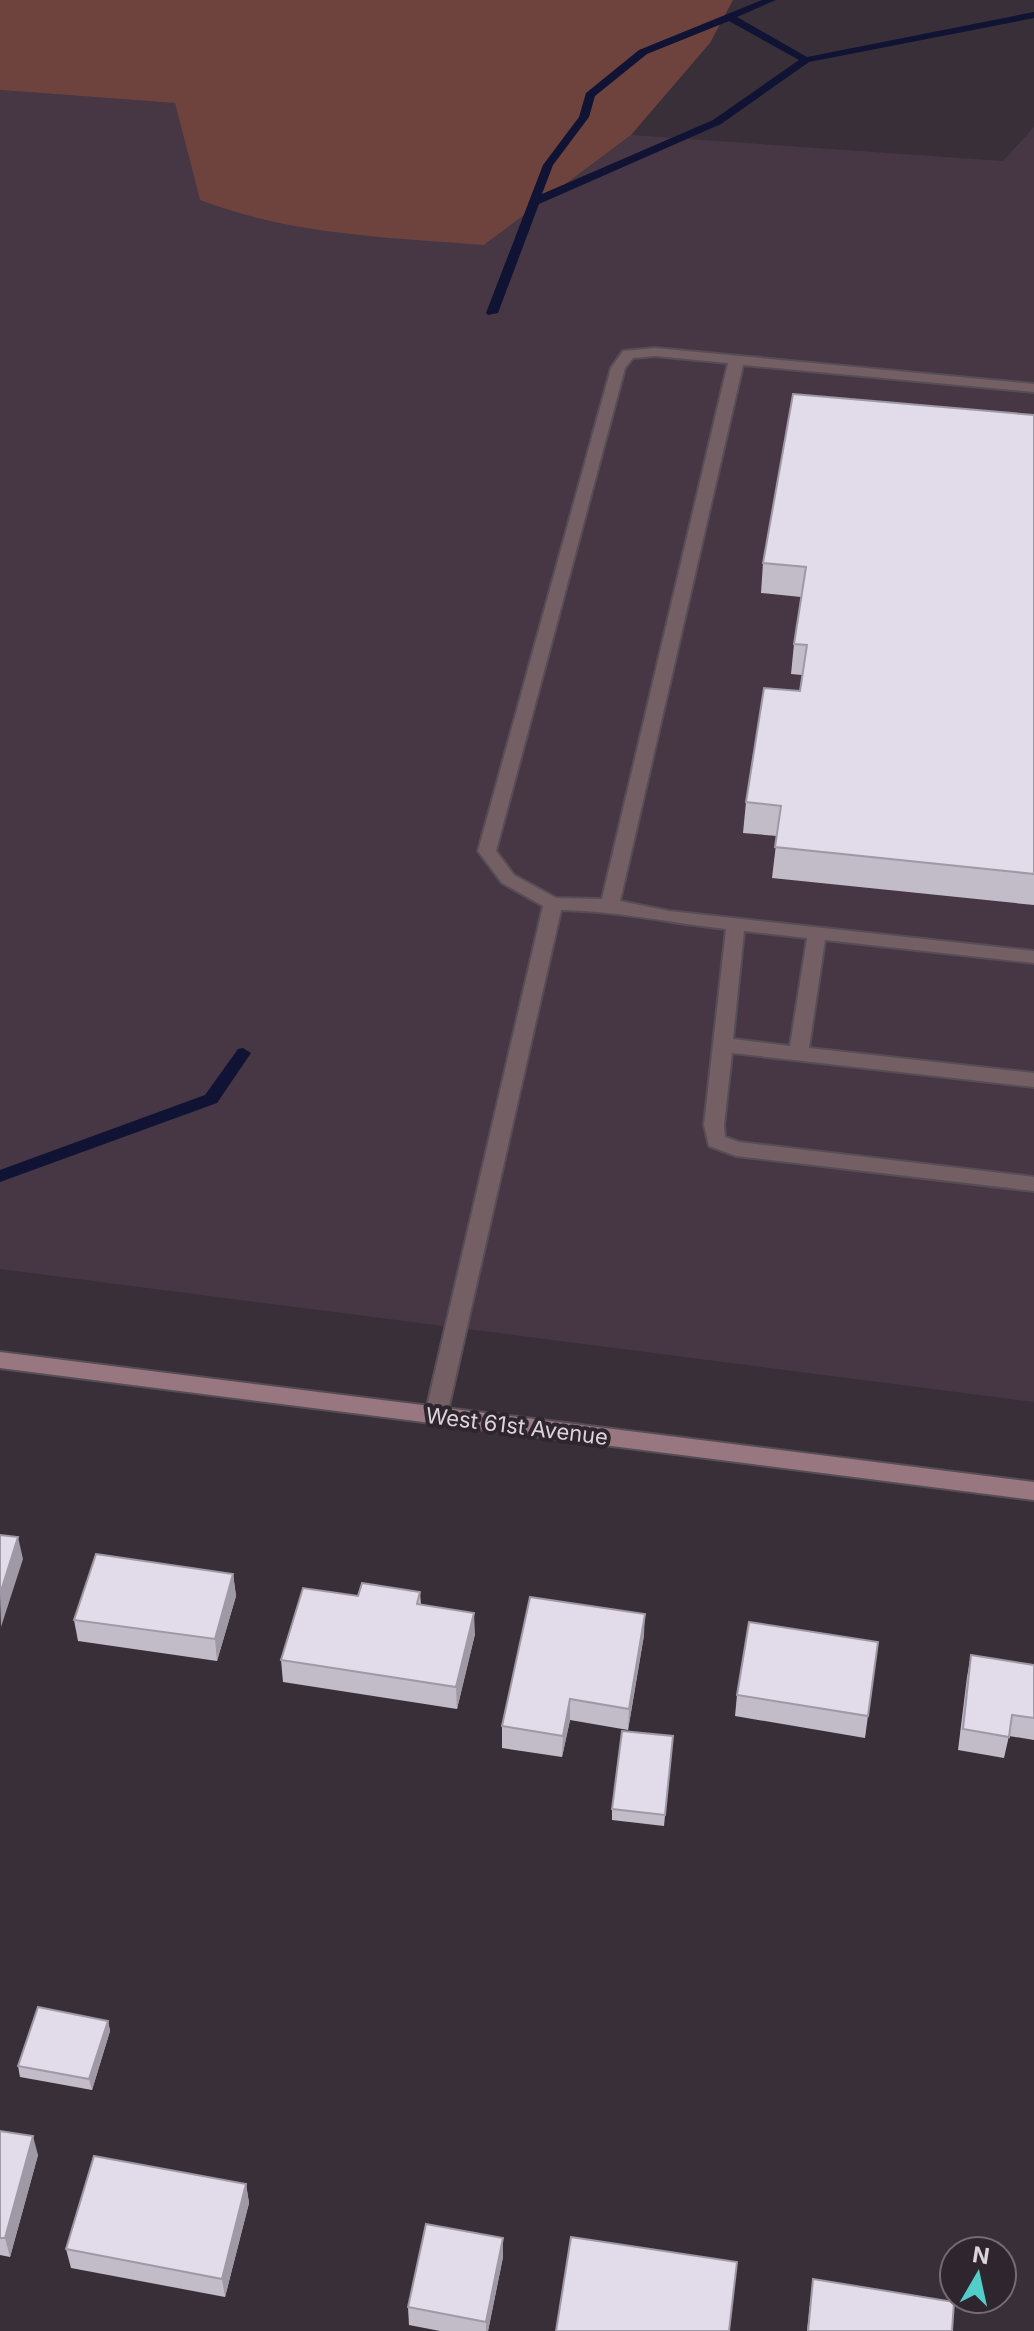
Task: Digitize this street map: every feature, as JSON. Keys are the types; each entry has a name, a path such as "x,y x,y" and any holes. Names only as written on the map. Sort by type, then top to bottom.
{"main road":[{"name":"West 61st Avenue","path":"0,1360 1034,1491"}],"lane":[{"path":"1034,388 655,352 628,354 618,368 487,851 508,879 553,904 610,905 669,917 1034,957"},
{"path":"610,905 736,362"},
{"path":"436,1415 553,904"},
{"path":"736,924 716,1141 736,1149 1034,1184"},
{"path":"799,1053 817,933"},
{"path":"723,1045 1034,1080"}],"shaded area":[{"path":"0,0 733,0 710,43 631,135 484,245 305,228 235,212 200,200 175,103 0,90"},
{"path":"0,90 175,103 200,200 484,245 631,135 1003,161 1034,127 1034,1402 0,1269"}],"building":[{"path":"793,394 1034,415 1034,874 775,847 781,806 746,802 764,688 800,691 807,645 794,644 806,567 763,563"},
{"path":"0,1535 18,1537 0,1594"},
{"path":"96,1554 233,1574 215,1639 74,1620"},
{"path":"362,1583 420,1592 417,1604 474,1613 456,1687 281,1660 303,1588 358,1596"},
{"path":"530,1597 645,1614 629,1709 570,1699 563,1736 502,1726"},
{"path":"749,1622 878,1642 868,1716 737,1695"},
{"path":"971,1655 1034,1665 1034,1718 1012,1715 1009,1737 963,1729"},
{"path":"622,1731 673,1736 665,1815 612,1809"},
{"path":"38,2007 108,2021 89,2079 18,2066"},
{"path":"0,2131 33,2136 5,2238 0,2238"},
{"path":"94,2156 246,2184 222,2279 66,2249"},
{"path":"426,2224 503,2238 486,2322 408,2307"},
{"path":"571,2237 737,2262 729,2331 556,2331"},
{"path":"813,2279 938,2299 938,2315 953,2315 952,2331 808,2331"}],"waterway":[{"path":"534,202 548,165 584,117 590,95 643,52 771,0"},
{"path":"806,60 1034,15"},
{"path":"730,17 806,60"},
{"path":"534,202 717,122 806,60"},
{"path":"492,313 534,202"},
{"path":"0,1176 211,1099 243,1053"}]}
